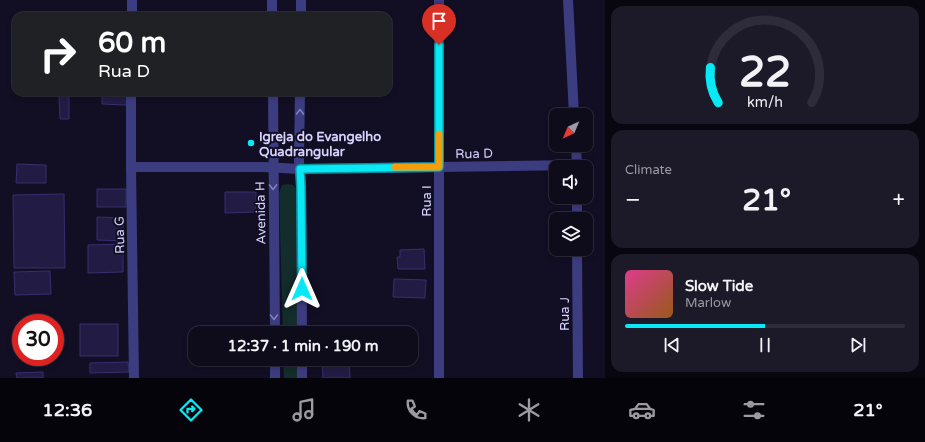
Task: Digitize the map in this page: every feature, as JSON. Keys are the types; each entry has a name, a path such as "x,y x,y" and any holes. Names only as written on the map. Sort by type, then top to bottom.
{"street":[{"path":"132,0 132,12"},
{"path":"272,0 272,12"},
{"path":"300,12 301,0"},
{"name":"Rua I","path":"439,0 439,378"},
{"path":"568,0 574,108"},
{"name":"Rua G","path":"132,96 131,166 134,378"},
{"name":"Avenida H","path":"273,96 275,326"},
{"path":"300,96 302,326"},
{"path":"131,166 273,168"},
{"name":"Rua D","path":"273,168 549,166"},
{"name":"Rua J","path":"577,256 578,378"},
{"path":"275,366 275,378"},
{"path":"302,366 302,378"}],"green space":[{"path":"282,185 293,185 297,189 299,326 283,326 279,193"},
{"path":"283,366 299,366 299,378 284,378"}],"building":[{"path":"59,96 69,96 69,119 60,119"},
{"path":"102,96 127,96 126,105 102,104"},
{"path":"17,164 46,165 46,183 16,183"},
{"path":"97,189 126,189 126,207 97,207"},
{"path":"225,192 256,192 256,212 225,213"},
{"path":"64,194 65,268 14,268 13,195"},
{"path":"97,217 123,218 123,241 97,240"},
{"path":"123,244 123,272 88,273 88,245"},
{"path":"424,249 425,269 398,269 397,257 400,257 400,250"},
{"path":"50,271 51,294 15,295 14,272"},
{"path":"394,279 426,280 425,298 393,297"},
{"path":"80,324 118,324 118,356 80,356"},
{"path":"128,362 129,372 90,373 90,363"},
{"path":"322,366 349,366 350,378 323,378"},
{"path":"43,372 43,378 17,378 16,373"}],"slow traffic":[{"path":"395,167 439,167 439,134"}],"place":[{"name":"Igreja do Evangelho Quadrangular","path":"251,143"}],"route":[{"path":"302,289 300,169 439,167 439,45"}]}
